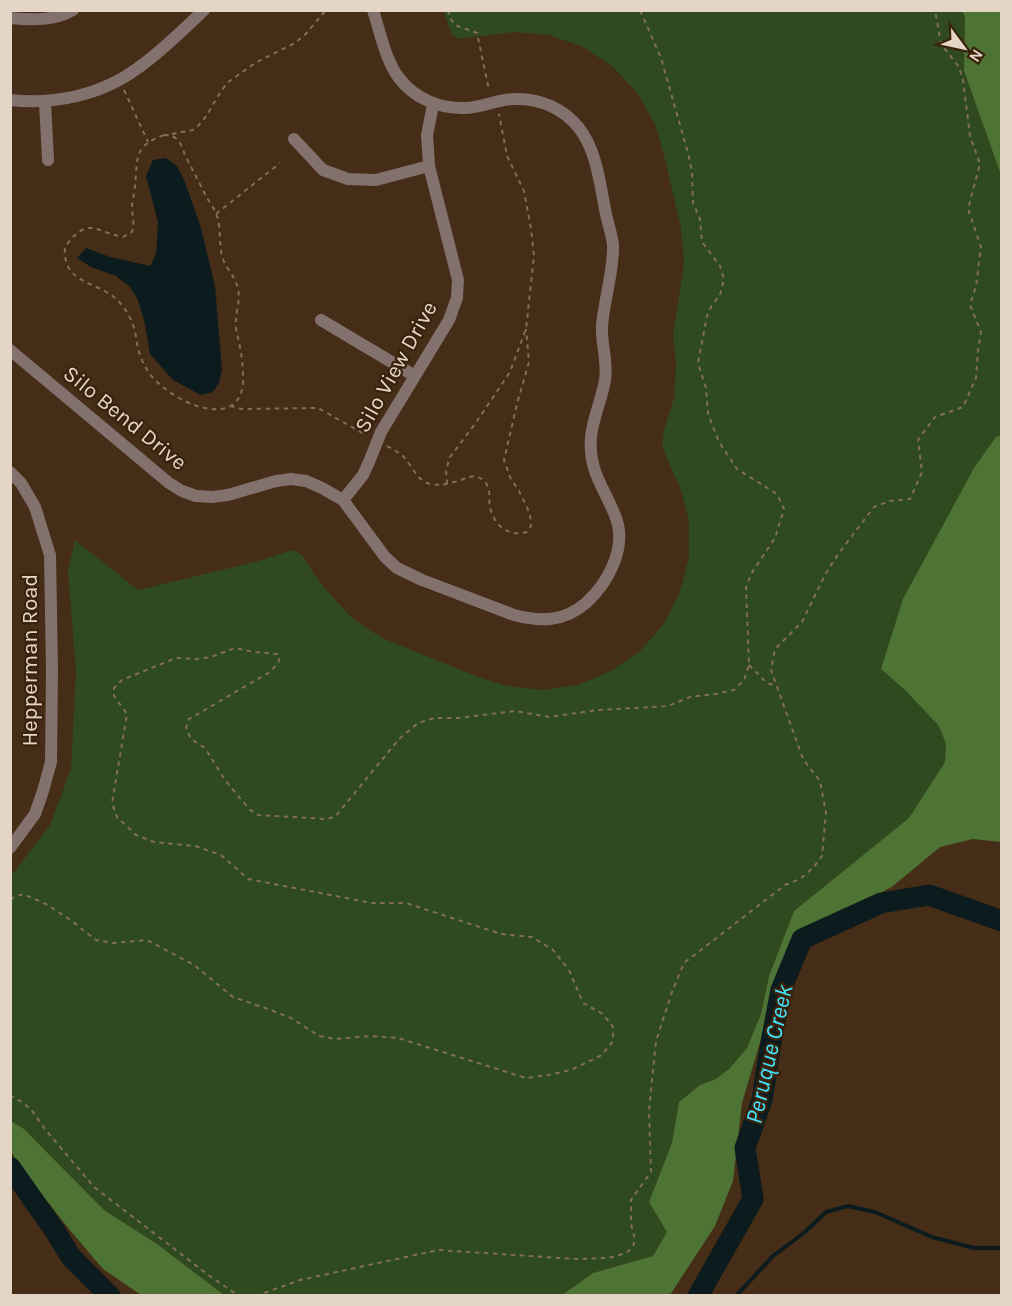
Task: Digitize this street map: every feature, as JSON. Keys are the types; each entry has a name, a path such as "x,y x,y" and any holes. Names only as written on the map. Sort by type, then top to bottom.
{"street":[{"path":"10,18 25,20 62,17 73,10"},
{"path":"10,100 45,102 87,93 122,78 151,58 204,10"},
{"path":"373,10 391,63 399,78 411,90 433,105"},
{"name":"Silo Bend Drive","path":"10,350 169,483 182,491 212,497 228,495 276,481 291,479 306,481 343,500 385,556 397,568 422,580 529,619 546,620 564,616 581,607 604,584 617,555 619,539 617,520 597,479 591,450 594,420 606,379 602,327 613,245 593,153 580,129 566,114 544,103 516,99 466,108 433,105"},
{"path":"45,102 48,160"},
{"name":"Silo View Drive","path":"343,500 363,475 381,432 449,320 457,298 458,280 429,166 427,135 433,105"},
{"path":"294,139 323,170 348,179 376,180 429,166"},
{"path":"321,320 415,376"},
{"name":"Hepperman Road","path":"10,472 21,483 35,507 50,555 52,670 51,762 35,814 10,848"}],"path":[{"path":"170,135 179,142 216,214 222,257 237,285 239,295 235,327 241,349 243,379 239,396 223,410 206,409 182,400 150,375 142,361 134,327 123,307 109,293 76,277 67,264 65,247 85,228 93,227 123,237 132,231 137,160 141,149 148,142 164,135 198,126 227,83 255,63 304,36 326,10"},
{"path":"448,10 453,24 477,33 491,96"},
{"path":"10,899 23,894 46,904 96,940 113,943 147,940 194,964 233,997 291,1018 320,1036 336,1039 370,1036 398,1038 526,1078 571,1070 602,1055 613,1041 613,1027 603,1014 584,1003 569,970 553,950 532,937 501,934 406,903 372,903 248,879 221,855 195,846 154,842 136,835 117,817 112,803 127,714 114,696 114,688 122,680 176,658 211,657 235,648 277,654 280,657 278,663 270,672 189,719 186,728 191,739 205,748 225,780 249,809 258,815 326,819 335,817 399,739 418,723 434,718 458,718 515,711 549,717 598,710 668,706 690,697 734,690 744,680 748,665 746,588 751,574 775,538 784,509 777,494 737,469 719,442 708,414 706,387 698,363 707,316 720,295 724,279 720,266 702,242 700,219 693,203 692,172 688,153 661,58 640,10"},
{"path":"256,1296 300,1280 438,1250 587,1259 609,1258 626,1253 633,1247 635,1239 631,1224 631,1200 651,1172 649,1110 656,1041 684,963 785,885 800,879 822,856 826,813 820,781 803,759 771,670 776,649 802,622 826,573 874,507 890,501 910,499 922,472 918,440 935,417 963,406 976,378 981,332 970,305 976,286 981,247 968,209 980,164 970,136 963,80 959,67 940,44 935,10"},
{"path":"124,89 148,142"},
{"path":"384,445 404,457 426,483 447,484 472,476 479,477 489,489 491,511 499,524 511,533 517,534 529,529 530,514 510,477 504,460 529,362 526,328 534,255 524,191 507,156 498,109"},
{"path":"216,214 279,163"},
{"path":"447,484 446,470 450,457 510,372 526,328"},
{"path":"230,406 242,410 318,408 370,437"},
{"path":"748,665 767,683 777,686"},
{"path":"10,1095 33,1112 93,1187 207,1274 240,1296"}],"green space":[{"path":"444,11 962,11 965,17 964,71 1001,175 1001,435 996,437 881,669 905,690 939,726 946,744 945,762 909,818 794,911 769,976 761,1014 747,1048 730,1068 716,1079 700,1085 679,1102 672,1143 649,1202 667,1232 653,1256 593,1273 562,1295 224,1295 157,1244 104,1210 24,1129 11,1121 11,876 50,825 71,769 76,672 68,571 75,540 138,590 255,562 293,550 302,555 329,593 352,618 382,638 476,676 507,686 542,690 578,685 611,671 640,651 664,624 680,592 689,557 689,521 680,487 662,445 674,398 676,363 673,336 684,263 681,228 655,124 637,93 613,67 583,47 549,35 514,32 458,39 451,34"},
{"path":"962,11 1001,11 1001,175 964,71 965,17"},
{"path":"1001,435 1001,842 973,839 940,847 893,886 828,923 797,930 780,975 742,1103 733,1181 715,1226 670,1295 562,1295 593,1273 653,1256 667,1232 649,1202 672,1143 679,1102 700,1085 716,1079 730,1068 747,1048 761,1014 769,976 794,911 909,818 945,762 946,744 939,726 905,690 881,669 903,599 974,468 996,437"},
{"path":"11,1121 24,1129 104,1210 157,1244 224,1295 141,1295 103,1269 17,1163 11,1150"}],"shaded area":[{"path":"166,158 177,166 185,182 201,228 215,286 222,370 219,383 213,392 201,395 173,380 150,354 138,300 130,287 116,276 91,267 77,258 86,248 110,257 150,266 156,254 158,222 146,176 153,160"}],"waterway":[{"name":"Peruque Creek","path":"698,1296 753,1199 745,1148 762,1100 781,990 802,939 881,903 929,895 1002,921"},
{"name":"Peruque Creek","path":"10,1167 71,1257 110,1296"},
{"path":"736,1296 773,1256 805,1232 826,1212 848,1206 875,1212 932,1237 974,1248 1002,1248"}]}
